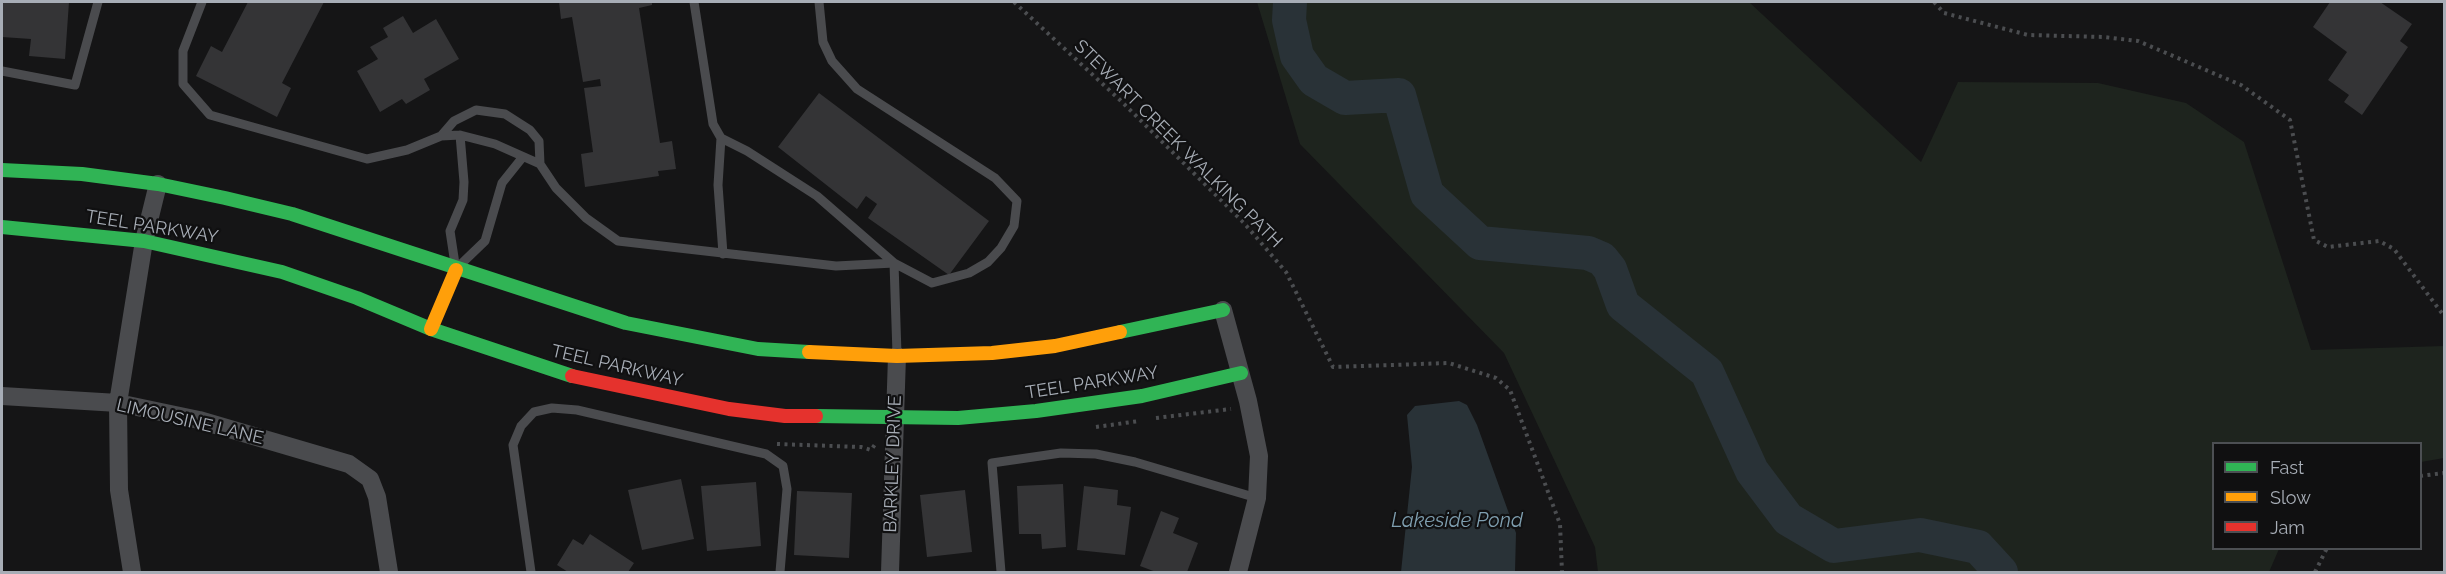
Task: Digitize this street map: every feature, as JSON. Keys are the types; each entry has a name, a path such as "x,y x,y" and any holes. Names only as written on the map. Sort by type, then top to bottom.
{"street":[{"path":"2,170 82,174 158,184 291,214 456,270 627,323 758,349 897,356 992,353 1055,346 1223,310 1241,373 1259,456 1257,498 1238,573"},
{"path":"132,573 119,490 118,404 144,241 158,184"},
{"name":"TEEL PARKWAY","path":"2,227 144,241 282,272 357,298 431,329 563,374 729,409 785,416 958,418 1036,411 1142,396 1241,373"},
{"path":"431,329 456,270"},
{"name":"BARKLEY DRIVE","path":"890,573 897,356"},
{"name":"LIMOUSINE LANE","path":"2,396 118,404 199,420 349,464 370,479 377,497 389,573"}],"lane":[{"path":"2,71 75,85 98,2"},
{"path":"202,2 183,51 183,84 210,115 367,159 407,150 441,136 460,135 495,144 522,158 540,164"},
{"path":"694,2 713,124 721,138 718,185 723,254"},
{"path":"721,138 747,151 817,196 894,263 932,283 969,273 988,262 1001,248 1014,226 1017,201 995,178 857,88 832,62 824,42 819,2"},
{"path":"441,136 454,121 476,110 505,114 530,130 539,141 540,164 556,188 586,218 618,241 836,266 894,263"},
{"path":"456,270 450,231 463,200 460,135"},
{"path":"456,270 485,241 502,183 522,158"},
{"path":"894,263 897,356"},
{"path":"531,573 513,445 521,426 534,412 552,408 577,410 765,454 783,466 787,489 780,573"},
{"path":"1001,573 992,463 1061,453 1096,454 1135,462 1257,498"}],"path":[{"name":"STEWART CREEK WALKING PATH","path":"1014,2 1121,101 1244,223 1286,272 1333,368 1449,363 1496,378 1510,390 1560,524 1562,573"},
{"path":"1934,2 1944,13 2028,35 2104,37 2138,41 2241,85 2290,120 2314,240 2328,247 2379,241 2394,249 2445,316"},
{"path":"2422,476 2445,473"},
{"path":"2315,573 2326,550"}],"shaded area":[{"path":"1257,2 1749,2 1921,162 1958,82 2098,83 2186,103 2244,142 2311,350 2444,346 2444,458 2422,462 2422,442 2212,442 2212,550 2279,550 2269,572 1598,572 1595,547 1504,353 1300,144"}],"water":[{"name":"Lakeside Pond","path":"1459,401 1467,405 1477,425 1516,533 1515,572 1401,572 1412,467 1407,415 1415,406"}],"building":[{"path":"2,2 69,2 65,59 29,56 31,39 2,37"},
{"path":"248,2 324,2 282,83 291,88 277,117 196,76 211,46 222,52"},
{"path":"559,2 652,2 652,5 639,8 660,143 672,141 676,169 658,171 659,176 585,187 581,154 593,152 584,88 601,86 600,79 583,82 572,17 561,19"},
{"path":"2330,2 2380,2 2412,24 2400,41 2408,47 2362,115 2344,102 2349,95 2328,80 2347,52 2313,27"},
{"path":"403,16 413,33 436,19 459,59 424,79 430,90 406,104 402,99 380,112 357,71 378,59 370,47 388,37 383,28"},
{"path":"819,93 989,221 949,275 868,218 877,204 866,196 857,209 778,147"},
{"path":"681,479 694,539 642,550 628,490"},
{"path":"756,482 761,546 707,551 701,486"},
{"path":"1063,484 1066,547 1042,549 1041,534 1019,534 1017,486"},
{"path":"1084,486 1118,490 1117,505 1131,507 1125,555 1077,550"},
{"path":"965,490 972,552 927,557 920,495"},
{"path":"797,491 852,493 849,558 794,555"},
{"path":"1161,511 1179,518 1173,533 1198,543 1187,572 1156,572 1140,566"},
{"path":"590,534 634,563 628,572 568,572 557,565 573,539 583,545"}],"waterway":[{"path":"1290,2 1289,20 1297,56 1314,80 1345,98 1399,95 1427,194 1480,243 1588,253 1602,259 1610,269 1623,305 1707,372 1752,471 1788,519 1834,546 1920,535 1978,547 2001,572"}],"traffic: fast":[{"path":"2,170 82,174 158,184 225,198 292,214 626,323 758,349 809,352"},
{"path":"2,227 144,241 282,272 357,298 431,329 572,376"},
{"path":"1120,332 1223,310"},
{"path":"816,416 958,418 1036,411 1142,396 1241,373"}],"traffic: slow":[{"path":"431,329 456,270"},
{"path":"809,352 897,356 992,353 1055,346 1120,332"}],"traffic: jam":[{"path":"572,376 729,409 785,416 816,416"}]}
